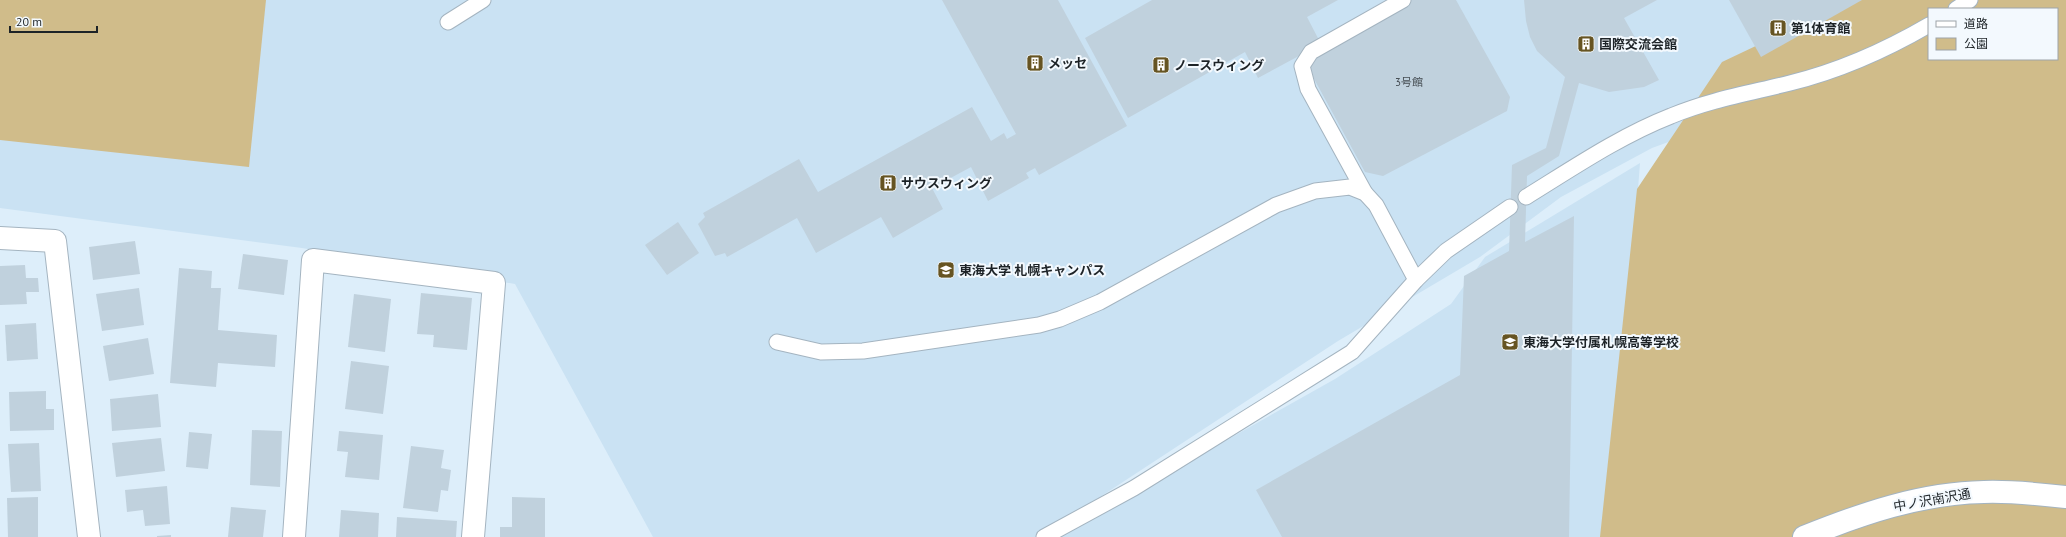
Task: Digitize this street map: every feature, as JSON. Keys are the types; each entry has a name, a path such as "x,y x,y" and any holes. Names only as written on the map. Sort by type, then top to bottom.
{"street":[{"path":"0,238 55,241 89,537"},
{"path":"294,537 313,260 494,283 473,537"},
{"name":"中ノ沢南沢通","path":"1804,537 1849,518 1943,495 1983,492 2026,493 2066,497"}],"lane":[{"path":"448,22 483,0"},
{"path":"1364,194 1308,90 1302,66 1311,52 1403,0"},
{"path":"1958,8 1970,0"},
{"path":"1526,197 1592,156 1671,116 1712,102 1792,83 1837,68 1877,52 1928,26"},
{"path":"777,342 821,352 863,351 1038,325 1078,312 1100,302 1276,204 1315,191 1350,187 1364,194 1376,205 1416,280"},
{"path":"1044,537 1134,488 1352,352 1416,280 1446,252 1510,208"}],"shaded area":[{"name":"東海大学 札幌キャンパス","path":"0,0 2008,0 1928,8 1928,10 1715,125 1652,148 1561,197 1480,257 1338,341 1039,537 653,537 515,284 302,248 0,208"},
{"name":"東海大学付属札幌高等学校","path":"1640,163 1613,516 1623,537 1059,537 1111,505 1335,379 1451,304 1485,257"}],"green space":[{"path":"0,0 266,0 249,167 0,140"},
{"path":"1827,0 2066,0 2066,537 1600,537 1637,189 1722,62 1798,26"}],"building":[{"path":"942,0 1058,0 1127,126 1039,175 1035,168 1026,173 1029,178 988,201 971,167 932,188 943,209 893,238 881,217 816,253 797,218 727,257 725,253 715,256 698,224 705,217 703,213 799,159 818,192 972,107 991,141 1004,133 1007,139 1016,134"},
{"name":"ノースウィング","path":"1152,0 1338,0 1307,17 1321,44 1258,78 1245,52 1128,118 1085,38"},
{"path":"1411,0 1456,0 1510,97 1507,111 1383,176 1365,172 1307,66 1314,51"},
{"path":"1524,0 1657,0 1624,18 1659,80 1644,87 1609,92 1579,83 1559,156 1527,176 1525,242 1574,216 1569,537 1282,537 1256,490 1460,375 1464,276 1509,251 1512,165 1546,148 1565,77 1537,51 1530,37 1526,21"},
{"name":"第1体育館","path":"1729,0 1862,0 1761,57"},
{"path":"678,222 699,253 667,275 645,245"},
{"path":"135,241 140,274 93,280 89,247"},
{"path":"243,254 288,260 284,295 238,289"},
{"path":"25,265 26,278 38,278 39,292 26,292 27,304 0,305 0,266"},
{"path":"179,268 212,271 211,288 221,288 218,330 277,335 275,367 218,363 216,387 170,383"},
{"path":"139,288 144,325 102,331 96,294"},
{"path":"421,293 472,298 467,350 433,347 434,335 417,334"},
{"path":"354,294 391,299 385,352 348,347"},
{"path":"36,323 38,359 7,361 5,325"},
{"path":"148,338 154,374 109,381 103,346"},
{"path":"351,361 389,366 383,414 345,409"},
{"path":"46,391 46,409 54,409 54,430 10,431 9,392"},
{"path":"158,394 161,427 112,431 110,399"},
{"path":"252,430 282,431 280,487 250,485"},
{"path":"339,431 383,435 379,480 345,477 348,452 337,451"},
{"path":"189,432 212,434 208,469 186,467"},
{"path":"161,438 165,471 116,477 112,443"},
{"path":"39,443 41,491 11,492 8,444"},
{"path":"411,446 444,450 441,468 451,470 448,491 441,490 438,512 403,508"},
{"path":"167,486 170,524 145,526 143,510 127,512 125,490"},
{"path":"38,497 38,537 8,537 7,498"},
{"path":"512,497 545,498 545,537 500,537 500,527 512,527"},
{"path":"231,507 266,510 263,537 228,537"},
{"path":"341,510 379,513 378,537 339,537"},
{"path":"397,517 457,521 456,537 396,537"},
{"path":"171,535 171,537 157,537 157,536"}],"place":[{"name":"第1体育館","path":"1778,28"},
{"name":"国際交流会館","path":"1586,44"},
{"name":"メッセ","path":"1035,63"},
{"name":"ノースウィング","path":"1161,65"},
{"name":"サウスウィング","path":"888,183"},
{"name":"東海大学 札幌キャンパス","path":"946,270"},
{"name":"東海大学付属札幌高等学校","path":"1510,342"}]}
